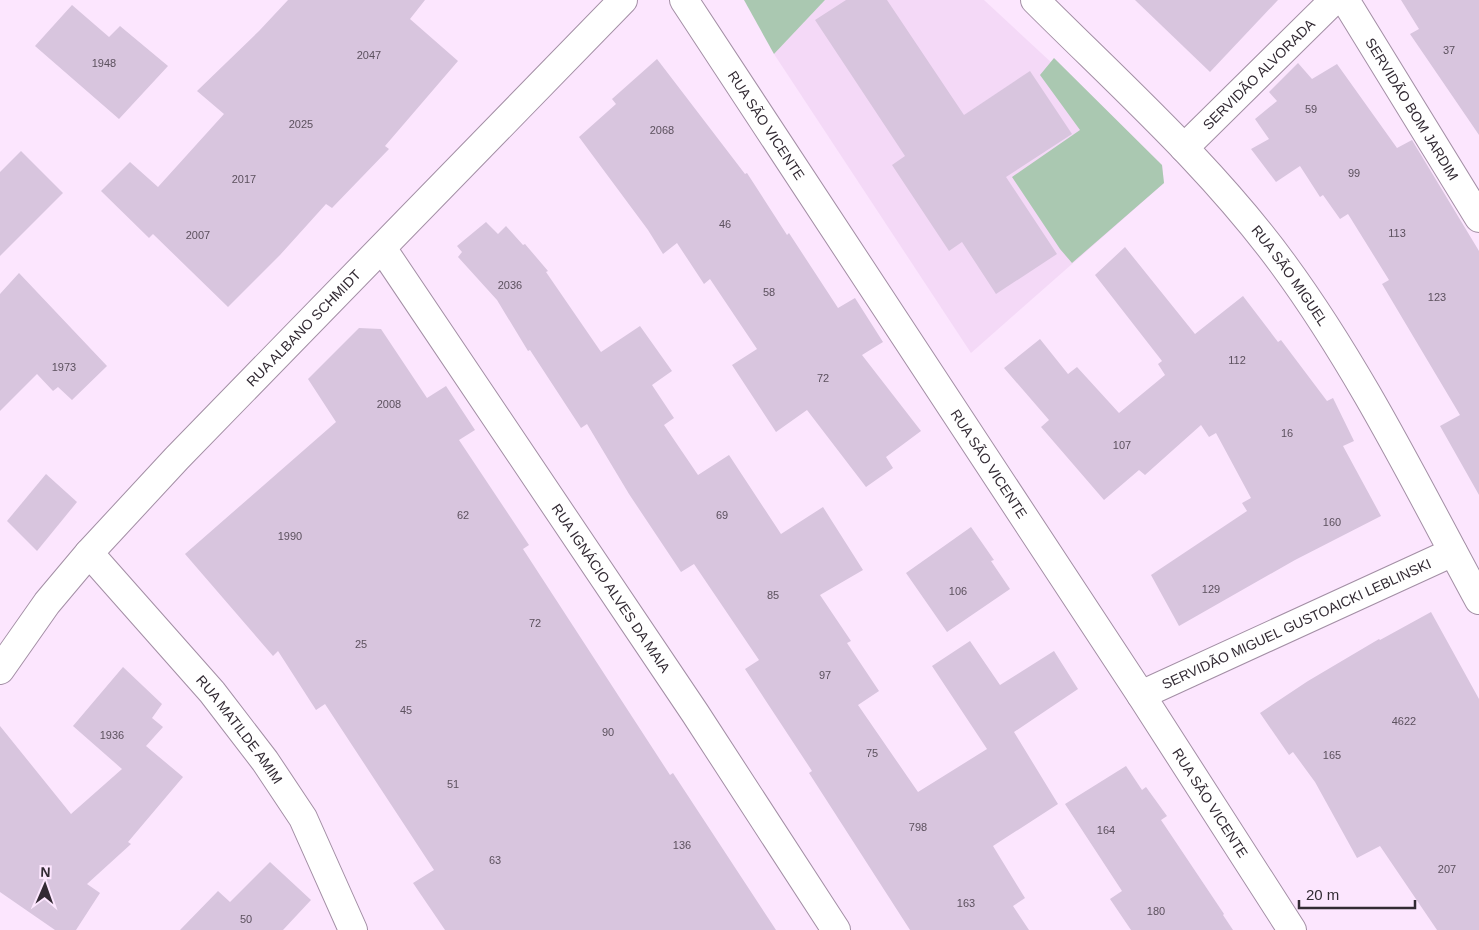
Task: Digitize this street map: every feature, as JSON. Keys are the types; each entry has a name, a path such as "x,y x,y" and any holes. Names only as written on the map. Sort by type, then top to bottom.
{"street":[{"name":"RUA ALBANO SCHMIDT","path":"0,670 47,603 89,553 176,458 623,0"},
{"name":"RUA SÃO VICENTE","path":"684,0 1141,696 1292,930"},
{"name":"RUA SÃO MIGUEL","path":"1035,0 1184,148 1242,212 1283,264 1339,345 1479,600"},
{"name":"SERVIDÃO ALVORADA","path":"1184,148 1334,0"},
{"name":"SERVIDÃO BOM JARDIM","path":"1345,0 1479,218"},
{"name":"RUA IGNÁCIO ALVES DA MAIA","path":"382,248 696,713 836,930"},
{"name":"SERVIDÃO MIGUEL GUSTOAICKI LEBLINSKI","path":"1141,696 1453,552"},
{"name":"RUA MATILDE AMIM","path":"89,553 212,692 265,761 303,818 353,930"}],"shaded area":[{"path":"825,0 984,0 1162,165 1164,183 971,353 774,54"}],"green space":[{"path":"744,0 825,0 774,54"},
{"path":"1054,58 1162,165 1164,183 1072,263 1060,249 1012,177 1080,130 1040,75"}],"building":[{"path":"288,0 425,0 410,19 458,61 385,146 389,149 332,208 326,204 280,255 228,307 153,234 149,238 101,191 130,162 158,187 224,114 197,91"},
{"path":"846,0 887,0 964,115 1030,71 1072,134 1006,177 1057,254 996,294 962,242 949,251 892,165 905,156 815,20"},
{"path":"1135,0 1278,0 1210,72"},
{"path":"1401,0 1479,0 1479,135 1410,34 1419,29"},
{"path":"72,5 109,37 120,26 168,66 119,119 35,46"},
{"path":"657,59 745,174 747,173 838,308 855,298 883,342 862,355 921,431 886,457 893,468 866,487 807,410 776,432 732,365 757,349 710,279 704,284 677,243 663,254 648,230 579,137 616,104 612,99"},
{"path":"1298,63 1312,79 1337,64 1397,148 1412,140 1479,251 1479,495 1440,426 1460,415 1382,284 1389,280 1348,214 1340,219 1323,195 1320,197 1300,166 1276,182 1251,149 1269,139 1255,119 1277,101 1269,92"},
{"path":"21,151 63,193 0,256 0,172"},
{"path":"486,222 498,234 506,226 523,245 525,244 548,271 546,272 601,352 640,326 672,371 652,385 674,418 664,425 698,475 729,455 781,534 823,507 863,570 820,595 851,641 847,643 879,691 858,705 918,792 987,749 932,666 970,641 1000,685 1054,651 1078,689 1014,732 1058,804 993,846 1025,898 1013,906 1029,930 910,930 809,773 812,771 745,669 759,660 694,564 681,572 629,494 587,424 581,428 530,350 528,351 497,300 458,257 462,252 457,246"},
{"path":"1125,247 1195,334 1243,296 1278,342 1281,340 1327,401 1333,398 1354,441 1343,446 1381,516 1295,560 1179,626 1151,575 1247,511 1242,503 1251,498 1216,433 1209,437 1201,425 1145,475 1139,470 1104,500 1041,427 1049,420 1004,368 1040,339 1068,374 1077,367 1119,413 1165,375 1158,364 1162,361 1095,275"},
{"path":"19,273 107,366 72,400 58,387 53,391 37,374 0,411 0,294"},
{"path":"359,328 381,329 427,398 446,386 475,430 459,440 529,545 523,549 670,775 673,773 776,930 445,930 413,883 434,870 325,704 316,710 278,651 273,656 185,554 336,422 308,379"},
{"path":"46,474 77,502 37,551 7,521"},
{"path":"971,527 994,560 991,561 1010,589 947,632 906,573"},
{"path":"1431,612 1479,699 1479,930 1437,930 1380,846 1357,858 1315,782 1293,752 1289,755 1260,713 1308,681 1379,639"},
{"path":"123,667 162,704 152,718 163,727 146,746 183,777 128,842 131,844 87,884 100,893 76,930 55,930 0,892 0,726 71,814 122,769 73,726"},
{"path":"1126,766 1142,790 1146,787 1167,816 1161,820 1233,930 1131,930 1110,899 1122,891 1065,804"},
{"path":"270,862 311,900 283,930 180,930 218,891 230,902"}]}
